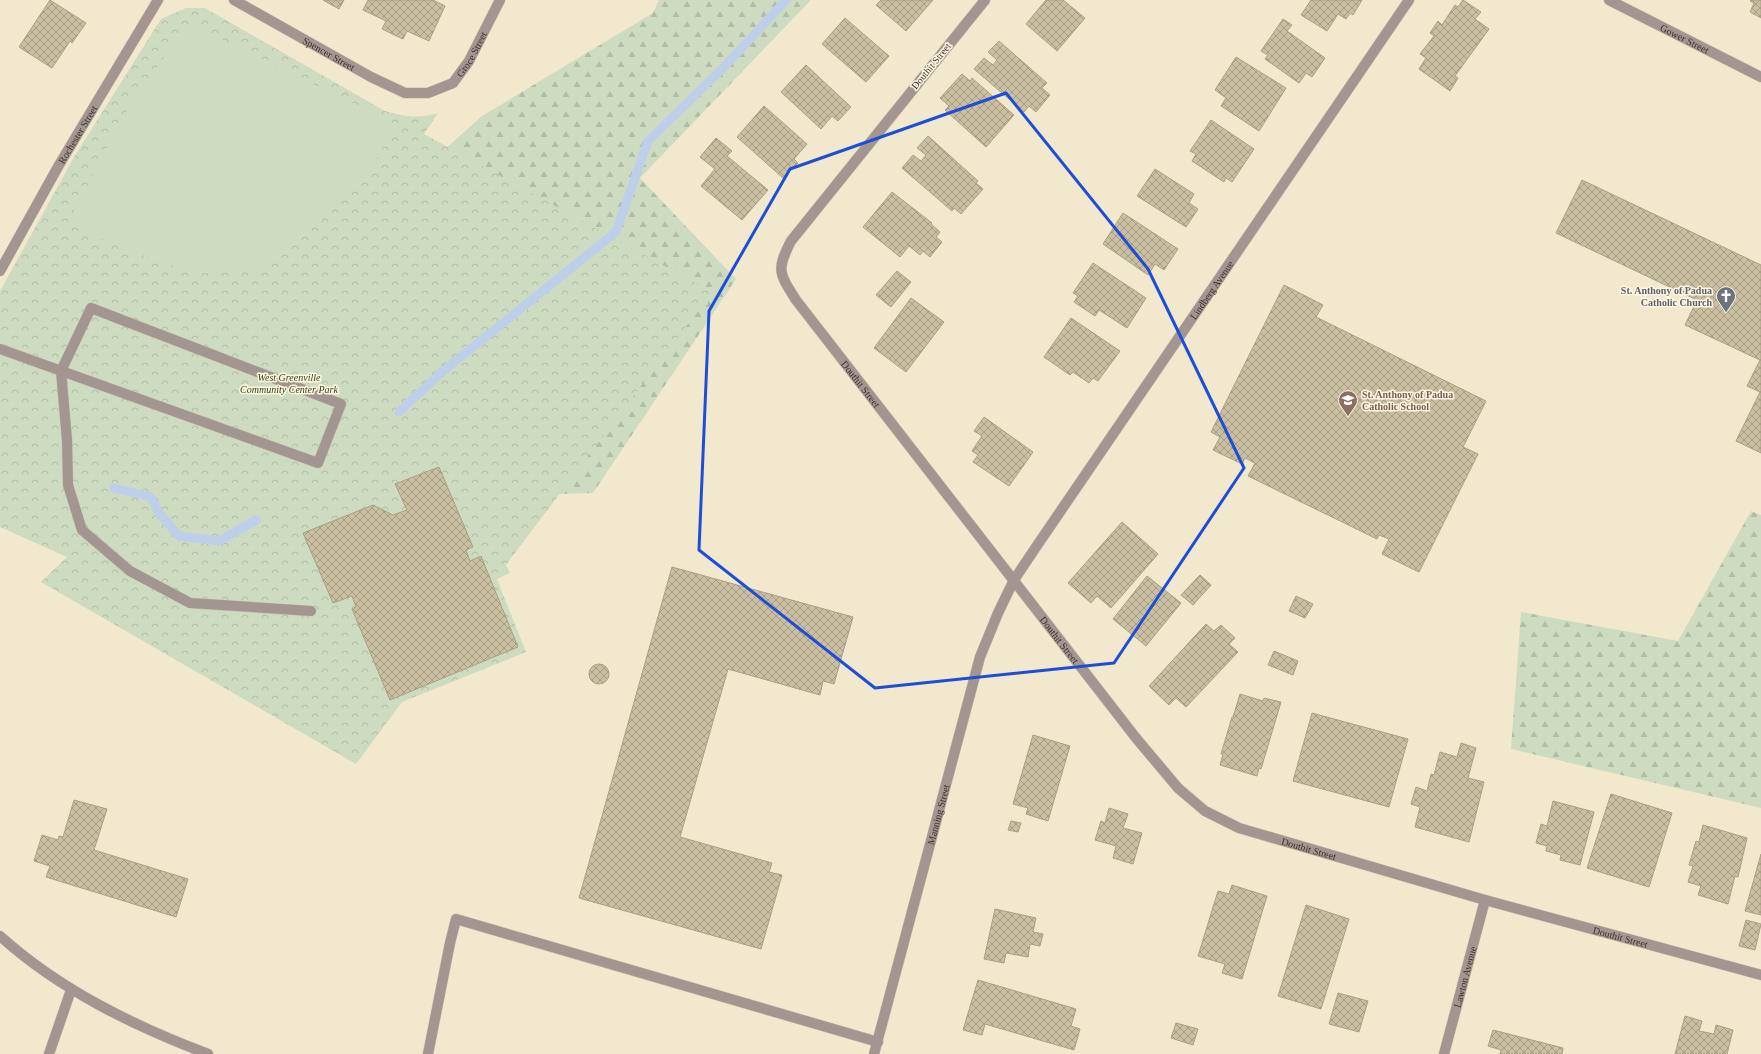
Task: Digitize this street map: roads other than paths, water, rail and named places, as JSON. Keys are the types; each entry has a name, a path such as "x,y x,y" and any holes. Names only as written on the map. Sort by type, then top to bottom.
{"street":[{"name":"Rochester Street","path":"0,271 59,165 158,0"},
{"name":"Spencer Street","path":"234,0 371,77 405,93 428,93"},
{"name":"Groce Street","path":"428,93 453,83 469,61 500,0"},
{"name":"Douthit Street","path":"985,0 791,241 781,260 783,279 796,300 1136,738 1178,788 1205,812 1240,828 1485,900 1761,975"},
{"name":"Lindberg Avenue","path":"1014,580 1409,0"},
{"name":"Gower Street","path":"1609,0 1761,77"},
{"path":"0,349 61,371 318,463 341,404 91,308 61,371 67,440 68,485 82,530 130,570 190,604 311,611"},
{"name":"Manning Street","path":"874,1054 980,657 998,613 1014,580"},
{"name":"Lawton Avenue","path":"1444,1054 1485,900"},
{"path":"428,1054 456,919 878,1042"},
{"path":"0,936 71,990 115,1014 169,1039 208,1054"},
{"path":"49,1054 71,990"}],"waterway":[{"path":"399,412 442,372 616,232 648,141 725,66 786,0"},
{"path":"114,488 151,497 159,513 179,536 219,541 256,520"}],"place":[{"name":"St. Anthony of Padua Catholic Church","path":"1726,313"},
{"name":"St. Anthony of Padua Catholic School","path":"1348,417"}],"park label":[{"name":"West Greenville Community Center Park","path":"289,382"}]}
